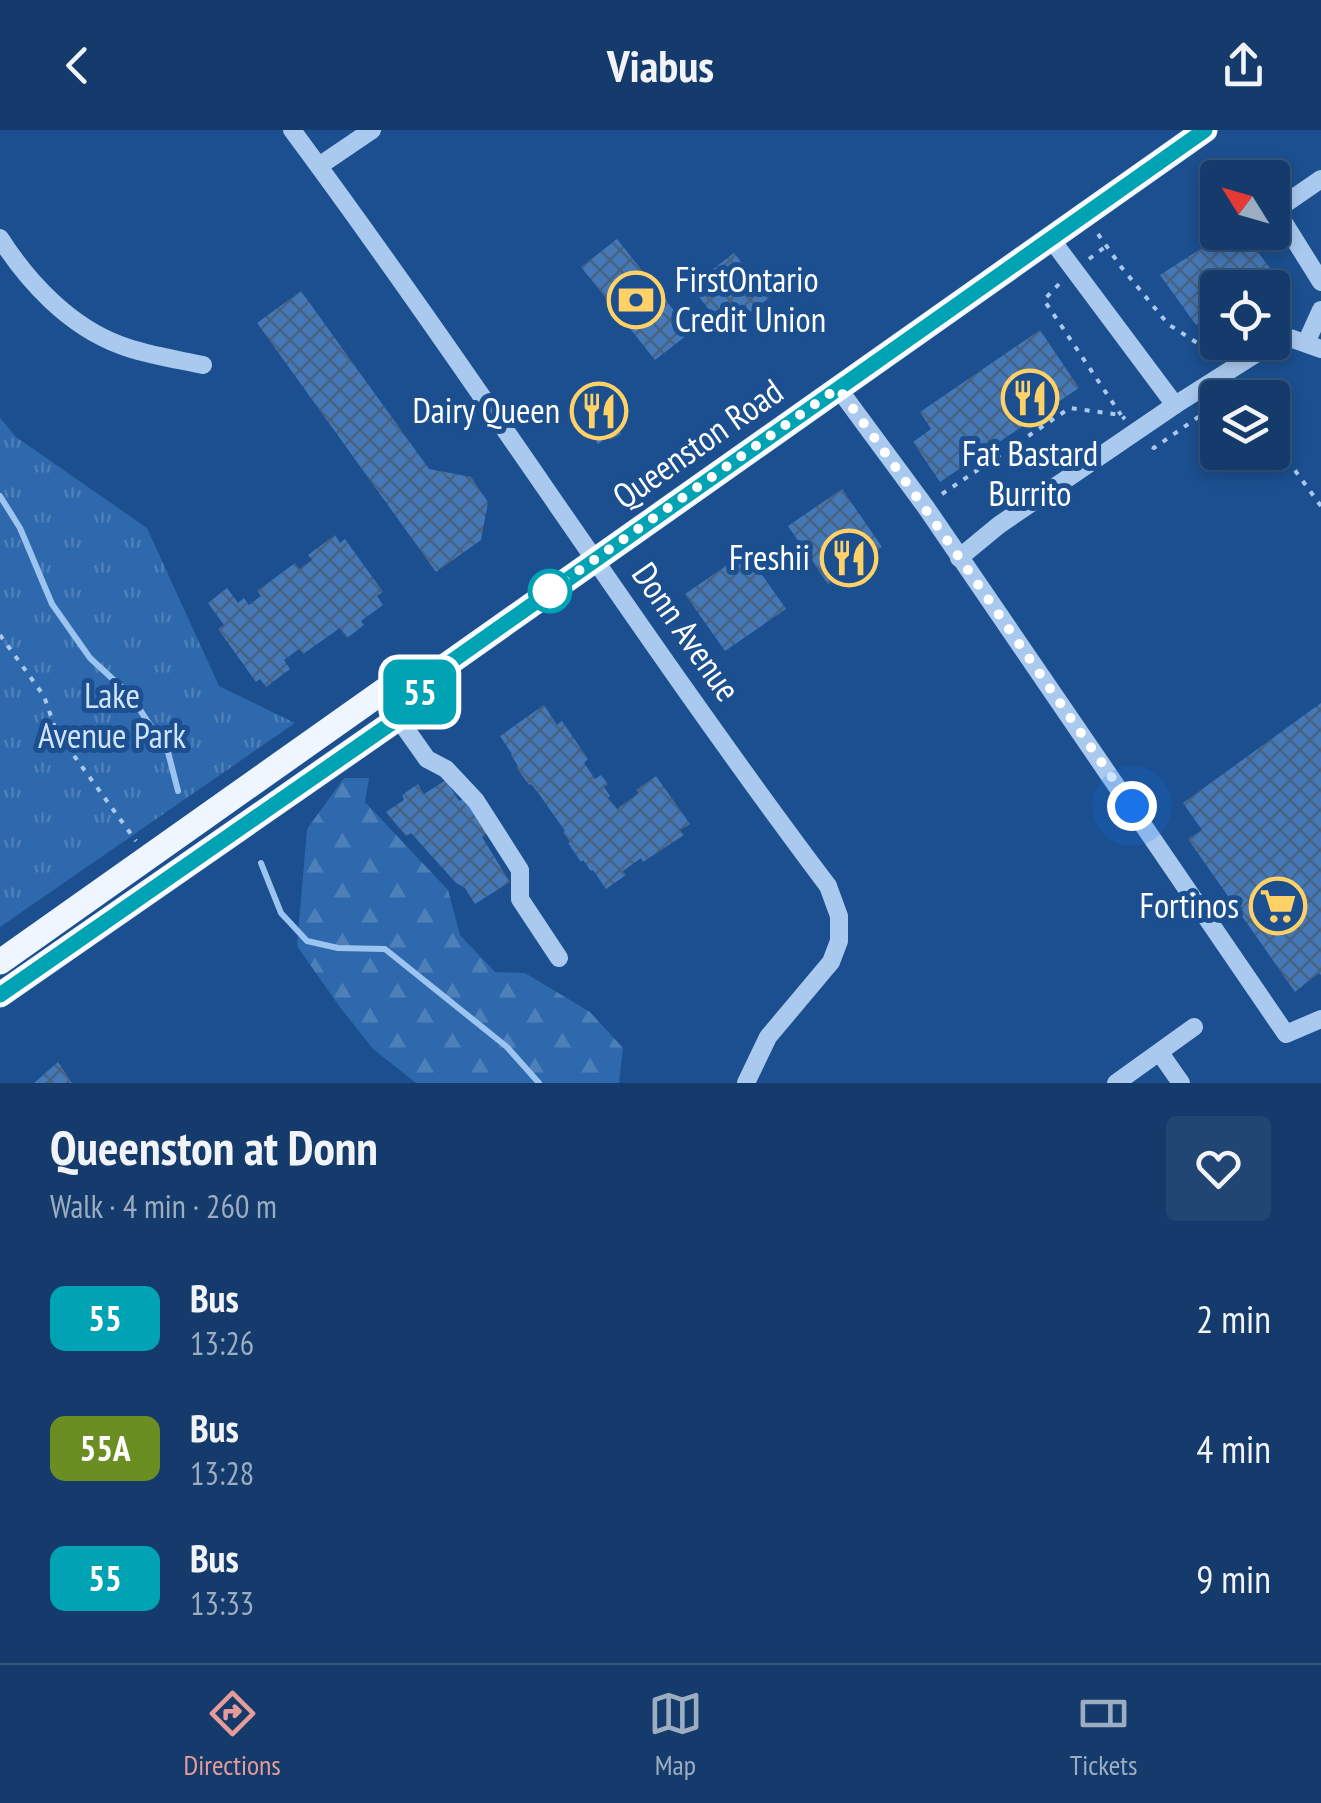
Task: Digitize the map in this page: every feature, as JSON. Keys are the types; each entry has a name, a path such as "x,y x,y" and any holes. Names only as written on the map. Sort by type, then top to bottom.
{"main road":[{"name":"Queenston Road","path":"0,962 388,687 428,678 1205,130"},
{"name":"Queenston Road","path":"0,996 409,711 428,678"}],"street":[{"name":"Donn Avenue","path":"292,130 828,886 839,916 839,941 831,962 768,1037 746,1083"},
{"path":"319,166 372,130"},
{"path":"1321,179 1276,210 1321,282"},
{"path":"0,238 28,277 82,326 118,344 203,365"},
{"path":"1051,239 1175,406"},
{"path":"959,558 999,525 1276,340 1290,338 1314,346 1321,310"},
{"path":"838,388 925,506 1286,1034 1321,1019"},
{"path":"398,718 427,759 446,769 476,801 520,870 520,899 559,958"},
{"path":"1116,1083 1194,1026"},
{"path":"1160,1054 1181,1083"}],"path":[{"path":"1086,215 1168,324 1205,348 1224,373"},
{"path":"1106,246 1074,269 1044,300 1120,415 1154,448 1200,416"},
{"path":"925,506 1070,408 1120,415"},
{"path":"1290,464 1321,506"},
{"path":"0,635 44,696 56,730 148,856"}],"green space":[{"name":"Lake Avenue Park","path":"0,418 16,437 147,528 219,686 295,723 0,927"},
{"path":"344,778 369,778 365,802 448,890 460,935 495,972 525,973 590,1012 623,1048 619,1083 416,1083 373,1049 297,946 307,829"}],"building":[{"name":"FirstOntario Credit Union","path":"617,239 691,332 655,360 581,267"},
{"path":"1200,249 1256,250 1271,270 1200,270 1200,322 1196,325 1160,275"},
{"path":"734,253 769,298 725,331 691,286"},
{"path":"301,291 429,469 471,477 488,502 481,540 436,572 257,323"},
{"path":"1040,330 1079,388 940,482 913,442 931,429 920,412"},
{"name":"Dairy Queen","path":"595,384 627,423 618,430 621,434 598,444 577,418 581,415 571,400"},
{"path":"842,489 882,547 828,584 788,526"},
{"path":"335,535 340,543 345,539 383,592 377,596 383,605 361,621 364,625 347,638 340,628 303,654 299,649 284,660 290,669 266,687 260,679 256,682 218,629 224,625 208,603 227,588 238,603 244,598 249,605 261,596 257,591 295,563 299,569 312,560 308,555"},
{"path":"746,552 786,609 725,651 685,594"},
{"name":"Fortinos","path":"1321,703 1321,975 1295,992 1188,839 1202,830 1183,803"},
{"path":"544,705 557,725 562,721 588,759 584,763 595,779 601,775 608,784 604,787 617,809 656,776 690,824 680,830 684,835 643,862 641,858 606,889 593,870 581,862 565,831 516,767 500,736"},
{"path":"446,780 459,801 465,798 487,833 482,837 510,882 475,904 465,888 411,833 406,836 386,812 418,784 424,794"},
{"path":"58,1062 72,1083 34,1083"}],"waterway":[{"path":"0,496 20,528 52,604 90,658 130,695 168,752 178,791"},
{"path":"261,863 281,913 307,941 338,948 385,949 507,1047 539,1083"}],"bus line":[{"name":"55","path":"0,995 409,711 428,678 1205,130"}],"place":[{"name":"FirstOntario Credit Union","path":"636,300"},
{"name":"Fat Bastard Burrito","path":"1030,398"},
{"name":"Dairy Queen","path":"599,411"},
{"name":"Freshii","path":"849,558"},
{"name":"Fortinos","path":"1278,906"}],"route":[{"path":"550,591 838,388 925,506 1132,806"}]}
